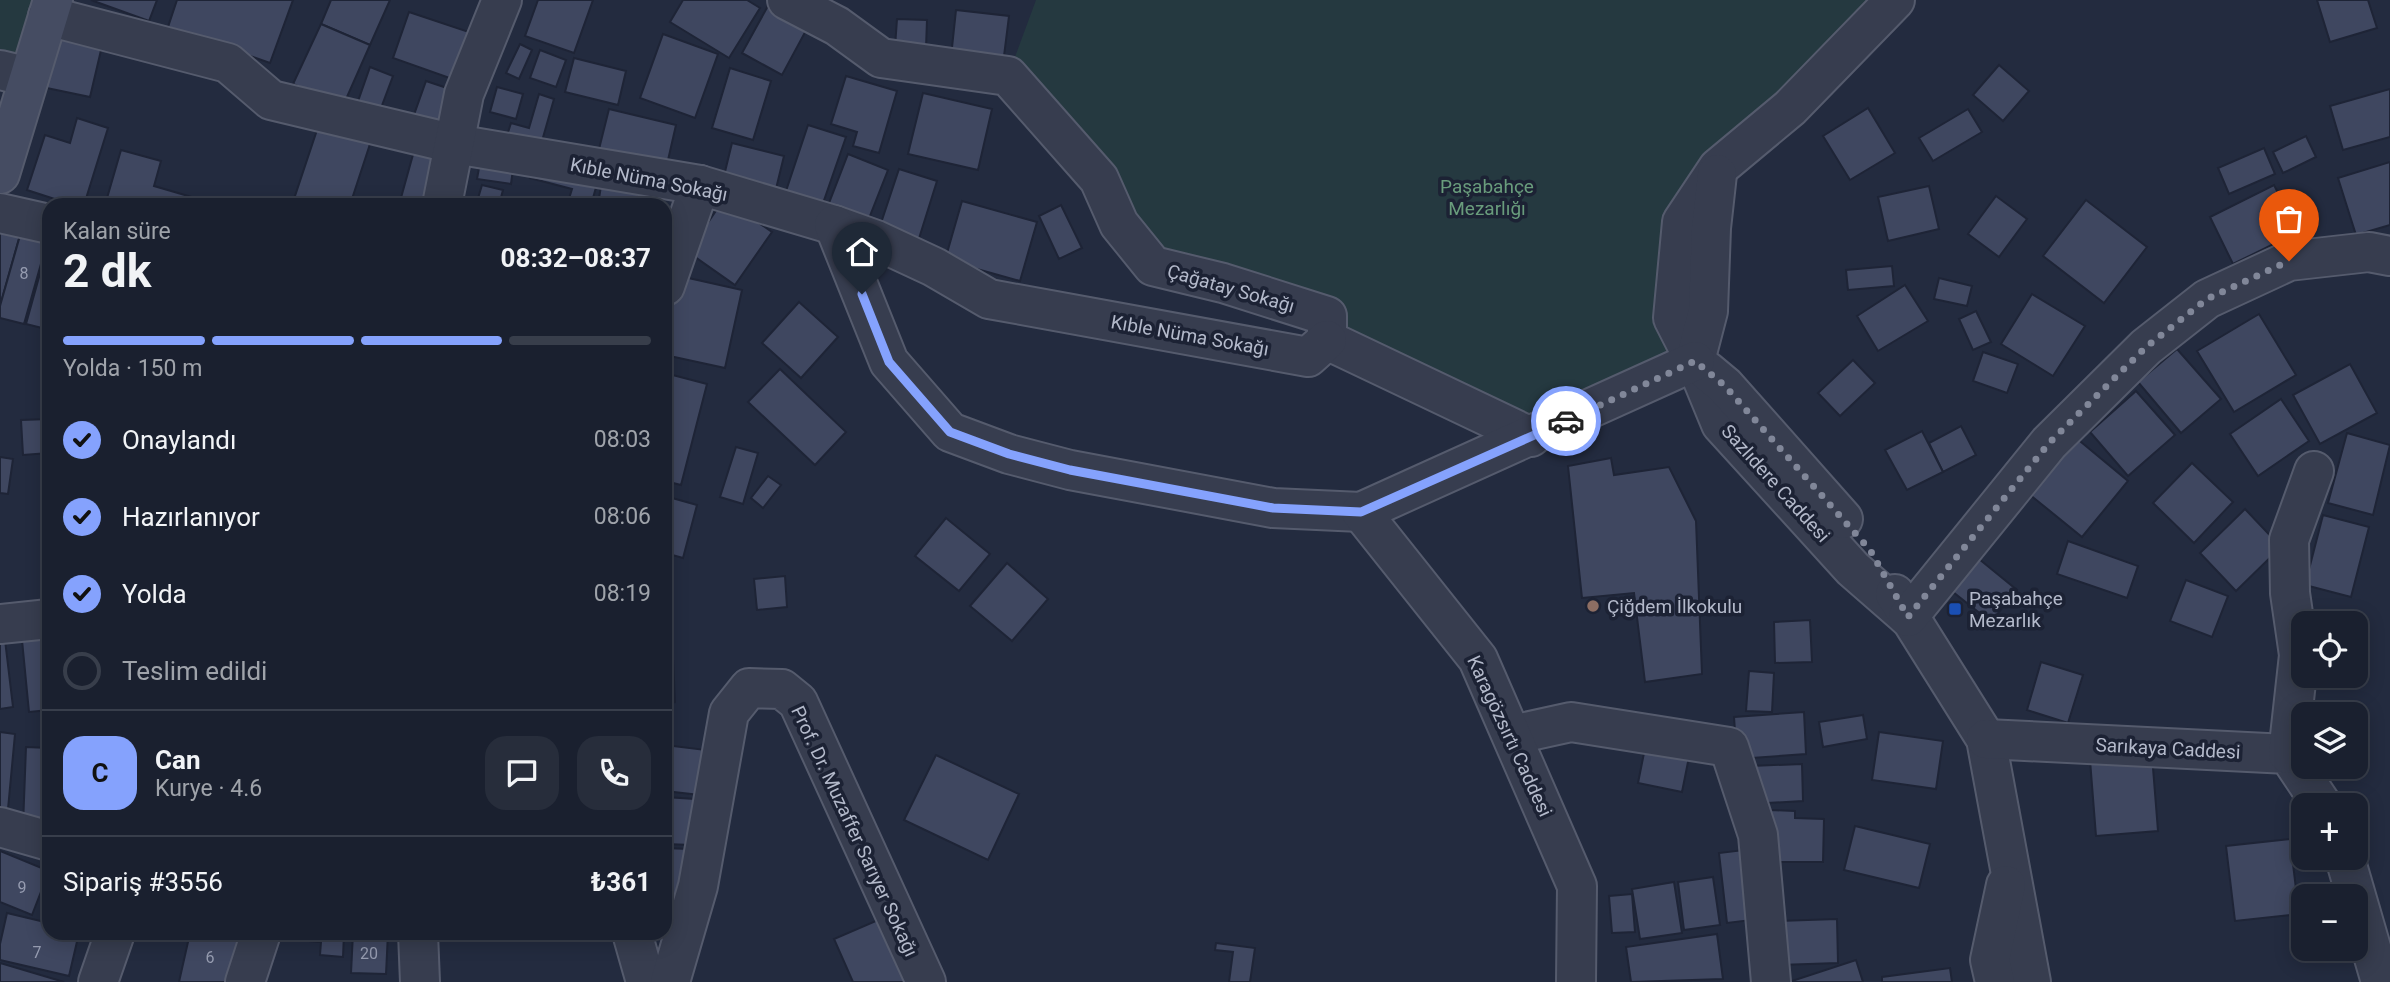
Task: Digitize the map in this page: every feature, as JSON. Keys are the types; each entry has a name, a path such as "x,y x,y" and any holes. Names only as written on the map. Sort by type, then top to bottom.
{"main road":[{"path":"0,174 14,74 51,8"}],"street":[{"path":"443,198 464,94 502,0"},
{"name":"Çağatay Sokağı","path":"787,0 837,26 881,58 1008,76 1099,179 1119,224 1153,266 1223,283 1327,316 1327,341"},
{"path":"835,225 889,362 950,432 1009,454 1070,470 1273,508 1361,512 1695,361 1673,318 1677,244 1682,222 1718,169 1790,108 1895,0"},
{"name":"Kıble Nüma Sokağı","path":"51,8 228,63 271,100 455,144 700,185 835,225 876,240 934,267 989,299 1308,357 1327,341"},
{"path":"672,266 700,185"},
{"path":"0,213 42,222"},
{"path":"1908,617 2049,443 2146,347 2207,299 2289,261 2369,252 2390,256"},
{"path":"1327,341 1531,437"},
{"name":"Sazlıdere Caddesi","path":"1695,361 1725,386 1870,550 1908,617 1986,739 2031,982"},
{"path":"2314,471 2289,540 2290,593 2300,654 2288,754 2314,793"},
{"name":"Karagözsırtı Caddesi","path":"1361,512 1478,659 1577,886 1576,982"},
{"path":"0,624 42,620"},
{"name":"Prof. Dr. Muzaffer Sarıyer Sokağı","path":"670,982 698,886 729,713 749,688 782,689 798,702 926,982"},
{"path":"1512,735 1571,722 1730,747 1758,835 1771,982"},
{"name":"Sarıkaya Caddesi","path":"1986,739 2288,754"},
{"path":"0,827 42,839"},
{"path":"1994,982 1990,960 2010,867"},
{"path":"2348,870 2381,982"},
{"path":"97,982 113,940"},
{"path":"245,982 259,940"},
{"path":"418,940 420,982"},
{"path":"634,940 646,982"}],"green space":[{"path":"0,0 33,0 18,55 0,51"},
{"name":"Paşabahçe Mezarlığı","path":"1036,0 1895,0 1718,168 1695,361 1531,437 1163,255 1008,76"}],"building":[{"path":"91,0 157,0 149,21"},
{"path":"177,0 293,0 270,63 168,27"},
{"path":"331,0 390,0 370,45 321,24"},
{"path":"538,0 593,0 574,53 525,36"},
{"path":"683,0 747,0 760,8 729,58 670,22"},
{"path":"2317,0 2368,0 2377,28 2330,42"},
{"path":"769,4 809,25 782,75 742,53"},
{"path":"956,10 1009,16 1003,64 951,57"},
{"path":"409,12 475,34 458,81 393,58"},
{"path":"897,19 927,20 926,48 895,47"},
{"path":"321,24 370,45 343,106 293,84"},
{"path":"663,34 718,54 695,118 640,98"},
{"path":"54,36 102,46 90,97 42,87"},
{"path":"520,44 532,50 519,79 506,73"},
{"path":"540,50 566,60 556,87 530,78"},
{"path":"574,58 626,71 618,105 565,92"},
{"path":"1999,65 2029,91 2003,121 1973,95"},
{"path":"370,67 393,76 378,116 356,107"},
{"path":"730,68 771,81 753,140 712,128"},
{"path":"846,76 897,91 879,153 853,146 857,132 831,124"},
{"path":"426,81 462,93 447,139 410,126"},
{"path":"497,87 523,94 516,119 490,112"},
{"path":"2390,89 2390,137 2343,150 2330,106"},
{"path":"923,93 992,109 978,170 908,154"},
{"path":"539,94 554,99 538,155 504,145 511,123 529,128"},
{"path":"1868,108 1895,153 1850,180 1823,136"},
{"path":"609,109 676,125 666,169 598,153"},
{"path":"1968,109 1982,132 1933,161 1919,138"},
{"path":"77,118 108,128 86,198 52,198 27,190 45,135 70,143"},
{"path":"319,124 371,141 352,198 294,198"},
{"path":"808,125 846,137 821,209 784,197"},
{"path":"2306,136 2316,157 2283,173 2273,152"},
{"path":"732,143 784,156 774,197 722,184"},
{"path":"2264,148 2275,174 2229,194 2218,168"},
{"path":"121,150 161,161 154,186 195,198 107,198"},
{"path":"414,151 449,160 439,198 401,198"},
{"path":"848,154 888,170 864,231 824,216"},
{"path":"481,157 514,162 511,184 477,179"},
{"path":"536,159 599,177 593,198 569,198 572,189 530,178"},
{"path":"2390,162 2390,225 2356,235 2338,178"},
{"path":"899,169 937,181 916,248 877,235"},
{"path":"603,173 641,178 638,198 599,198"},
{"path":"482,185 503,190 501,198 478,198"},
{"path":"2274,185 2298,232 2233,264 2210,217"},
{"path":"1929,186 1939,229 1888,241 1878,197"},
{"path":"1996,196 2027,219 1999,257 1968,234"},
{"path":"724,199 772,232 735,285 688,252"},
{"path":"2086,200 2147,247 2104,303 2043,256"},
{"path":"962,201 1037,222 1020,281 945,260"},
{"path":"1061,205 1082,248 1059,259 1039,216"},
{"path":"0,229 20,235 0,306"},
{"path":"21,232 42,237 42,260 24,324 0,318 0,306"},
{"path":"42,266 42,328 26,324"},
{"path":"1892,266 1894,286 1848,290 1846,270"},
{"path":"675,275 742,290 725,368 672,357 672,289"},
{"path":"1939,278 1972,286 1967,306 1934,299"},
{"path":"1905,285 1928,321 1878,351 1857,316"},
{"path":"2032,294 2085,326 2053,376 2001,344"},
{"path":"799,302 838,337 801,378 762,343"},
{"path":"1976,311 1991,342 1973,350 1959,319"},
{"path":"2259,314 2296,375 2234,412 2197,351"},
{"path":"2177,349 2221,399 2181,433 2138,382"},
{"path":"1983,352 2018,364 2007,393 1973,381"},
{"path":"1853,360 1875,383 1840,416 1818,393"},
{"path":"2350,364 2377,413 2320,444 2293,395"},
{"path":"780,369 846,432 815,465 748,402"},
{"path":"672,375 707,384 681,485 672,483"},
{"path":"2136,391 2175,435 2128,476 2090,432"},
{"path":"2281,399 2309,441 2258,476 2230,434"},
{"path":"42,419 42,454 23,455 21,420"},
{"path":"1961,426 1976,455 1943,472 1929,443"},
{"path":"1922,431 1943,472 1907,490 1885,450"},
{"path":"2347,433 2390,445 2373,515 2328,503"},
{"path":"2075,437 2128,481 2082,537 2029,494"},
{"path":"736,447 758,453 743,504 720,497"},
{"path":"0,457 13,459 8,494 0,493"},
{"path":"1611,458 1614,475 1669,467 1696,521 1702,674 1645,682 1634,593 1582,598 1568,466"},
{"path":"2192,463 2233,502 2194,543 2153,503"},
{"path":"768,476 781,485 763,508 751,498"},
{"path":"672,498 697,505 683,558 672,555"},
{"path":"2245,509 2281,547 2236,591 2200,553"},
{"path":"2323,515 2369,527 2351,597 2305,585"},
{"path":"946,518 990,554 959,591 915,556"},
{"path":"2068,541 2138,566 2127,598 2057,574"},
{"path":"1979,559 2017,590 1991,622 1953,592"},
{"path":"1007,563 1048,599 1012,641 970,606"},
{"path":"785,576 787,607 757,610 754,579"},
{"path":"2186,580 2228,596 2212,637 2170,621"},
{"path":"1810,620 1812,662 1775,663 1774,622"},
{"path":"42,639 42,711 29,712 22,640"},
{"path":"0,640 5,640 13,707 0,709"},
{"path":"672,660 673,660 675,702 672,702"},
{"path":"2041,662 2083,675 2068,723 2027,710"},
{"path":"1749,671 1774,673 1772,712 1746,711"},
{"path":"1804,712 1806,754 1737,759 1734,717"},
{"path":"1863,715 1867,739 1823,747 1819,722"},
{"path":"0,732 15,734 8,809 0,808"},
{"path":"1879,732 1943,741 1936,789 1872,780"},
{"path":"1646,743 1690,752 1682,792 1638,783"},
{"path":"672,746 706,750 700,795 672,792"},
{"path":"26,747 42,748 42,827 23,826"},
{"path":"936,755 1019,794 988,860 904,820"},
{"path":"2152,755 2158,831 2096,836 2090,760"},
{"path":"1802,764 1803,801 1767,803 1750,766"},
{"path":"672,797 695,799 692,845 672,844"},
{"path":"1771,810 1795,811 1795,818 1824,819 1823,862 1766,862"},
{"path":"1855,826 1930,844 1919,888 1844,870"},
{"path":"2290,839 2291,870 2294,870 2295,884 2291,884 2291,915 2235,921 2226,846"},
{"path":"672,848 689,849 687,918 672,917"},
{"path":"1752,849 1760,919 1727,923 1719,853"},
{"path":"0,851 42,868 42,889 32,915 0,902"},
{"path":"1713,877 1720,925 1684,930 1678,882"},
{"path":"1674,882 1682,933 1640,939 1632,889"},
{"path":"1632,894 1635,932 1612,933 1609,896"},
{"path":"7,913 42,921 42,940 77,940 69,976 0,960 0,944"},
{"path":"1837,919 1838,963 1779,965 1778,921"},
{"path":"878,920 905,982 853,982 834,939"},
{"path":"1717,934 1723,979 1631,982 1626,947"},
{"path":"188,940 240,940 231,982 179,982"},
{"path":"298,940 344,940 343,957 320,955 321,942"},
{"path":"353,940 388,940 386,974 351,973"},
{"path":"1216,943 1255,948 1250,982 1229,982 1233,952 1215,950"},
{"path":"1856,960 1863,982 1789,982"},
{"path":"0,963 64,982 0,982"},
{"path":"1950,968 1952,982 1882,982 1882,977"}],"way so far":[{"path":"1566,421 1695,361 1725,386 1870,550 1908,617 2049,443 2146,347 2207,299 2289,261"}],"place":[{"name":"Çiğdem İlkokulu","path":"1593,606"},
{"name":"Paşabahçe Mezarlık","path":"1955,609"}],"route":[{"path":"862,294 889,362 950,432 1009,454 1070,470 1273,508 1361,512 1566,421"}]}
